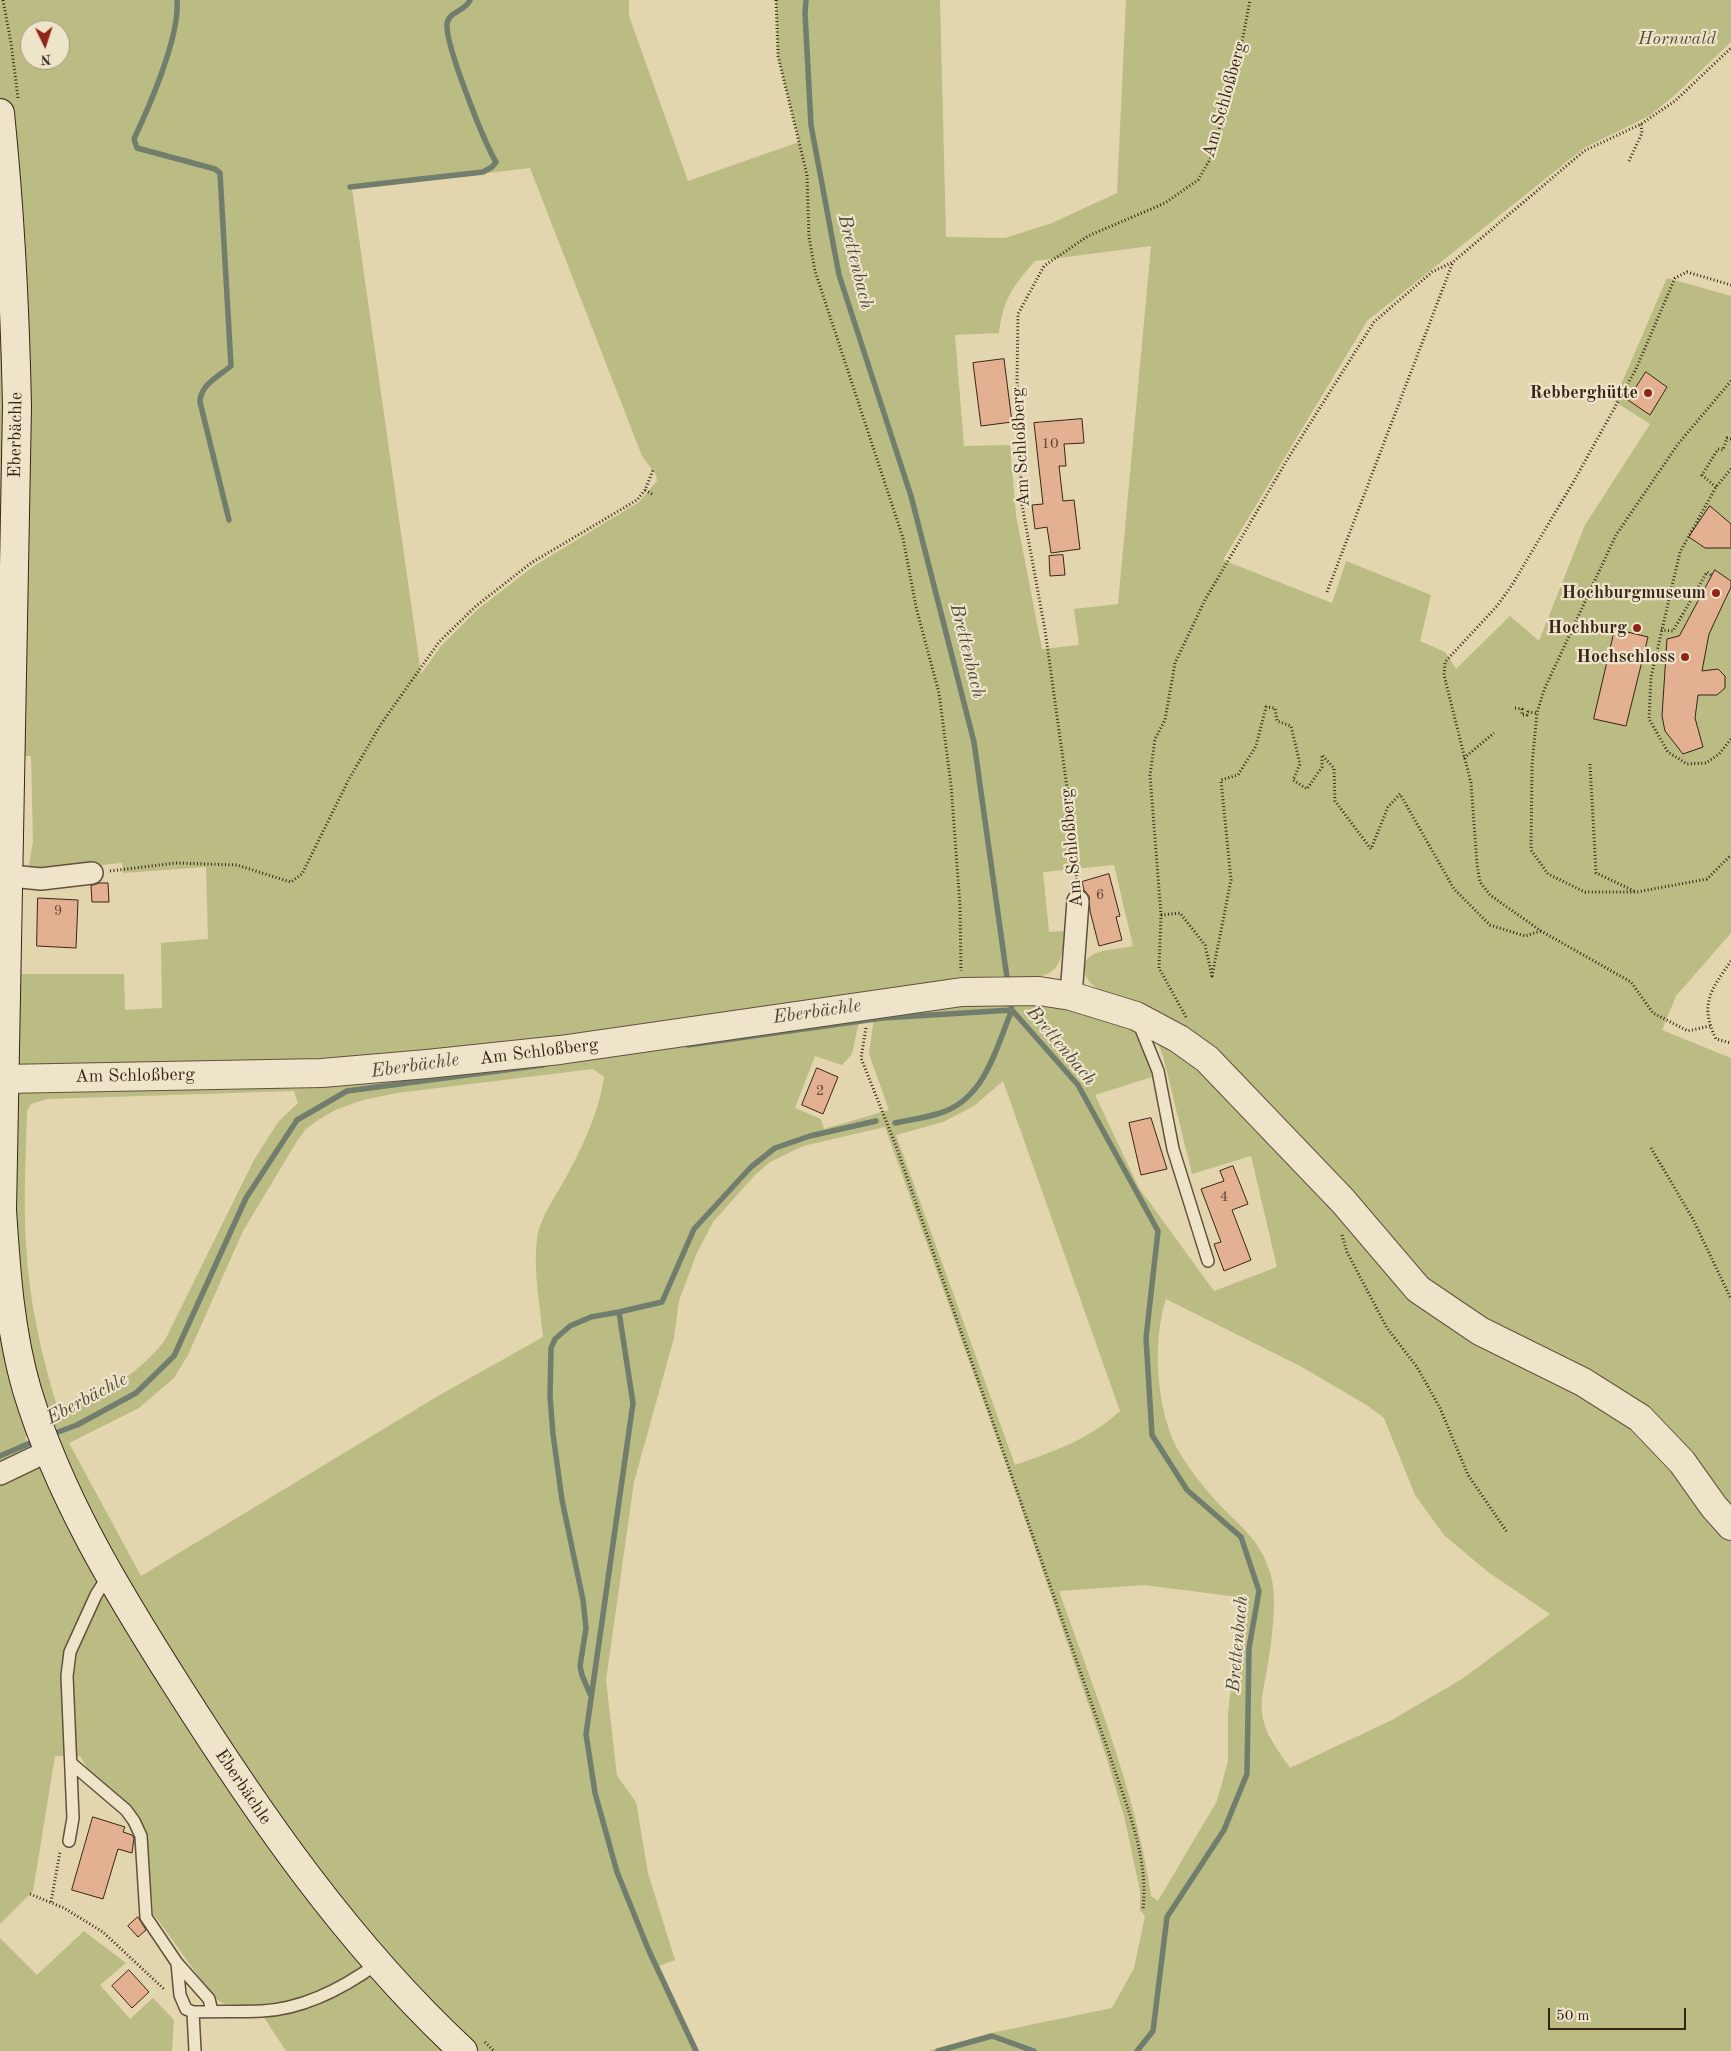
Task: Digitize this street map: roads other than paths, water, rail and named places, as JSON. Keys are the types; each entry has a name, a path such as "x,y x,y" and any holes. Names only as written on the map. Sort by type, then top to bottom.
{"main road":[{"name":"Eberbächle","path":"0,113 8,196 14,295 17,406 4,876 2,1210 6,1275 17,1348 27,1389 45,1442 69,1500 110,1574 210,1737 280,1842 328,1904 378,1963 472,2045"},
{"name":"Am Schloßberg","path":"3,1078 322,1073 585,1047 952,993 1039,991 1071,996 1136,1016 1179,1039 1207,1060 1348,1206 1418,1289 1480,1331 1584,1382 1640,1418 1682,1462 1714,1507 1731,1526"}],"street":[{"path":"4,876 41,879 92,873"},
{"name":"Am Schloßberg","path":"1071,996 1078,901"},
{"path":"0,1474 45,1442"}],"lane":[{"path":"1136,1016 1158,1071 1173,1149 1208,1261"},
{"path":"69,1842 73,1818 67,1676 70,1652 96,1595 110,1574"},
{"path":"72,1764 126,1810 134,1821 140,1836 146,1916 177,1963 209,1999 212,2011"},
{"path":"177,1963 180,1995 186,2009 193,2012 264,2011 298,2004 353,1981 378,1963"},
{"path":"193,2012 195,2051"}],"waterway":[{"path":"177,0 177,15 169,51 148,108 134,139 137,148 215,169 220,173 231,366 207,386 203,391 200,402 229,520"},
{"path":"350,187 483,172 492,167 496,162 466,93 448,35 448,20 465,7 470,0"},
{"name":"Brettenbach","path":"806,0 805,13 811,125 839,275 911,496 974,742 1008,985"},
{"name":"Brettenbach","path":"1010,999 1012,1010 1078,1085 1158,1231 1146,1338 1152,1435 1187,1490 1241,1537 1259,1591 1249,1648 1247,1774 1224,1830 1167,1917 1153,2031 1137,2051"},
{"name":"Eberbächle","path":"688,1045 883,1018 1012,1010 986,1072 967,1098 937,1114 895,1123"},
{"name":"Eberbächle","path":"50,1435 77,1425 136,1393 174,1356 246,1198 297,1120 347,1091 543,1065"},
{"path":"696,2051 649,1951 617,1872 595,1793 586,1734 633,1403 619,1312 662,1302 694,1229 751,1167 775,1148 810,1136 876,1121"},
{"path":"590,1694 580,1666 586,1628 583,1600 562,1500 553,1434 550,1396 551,1348 555,1339 570,1326 591,1317 619,1312"},
{"name":"Eberbächle","path":"0,1456 37,1440"},
{"path":"938,2051 992,2036 1034,2051"}],"place":[{"name":"Rebberghütte","path":"1648,393"},
{"name":"Hochburgmuseum","path":"1716,593"},
{"name":"Hochburg","path":"1637,628"},
{"name":"Hochschloss","path":"1685,657"}],"park label":[{"name":"Hornwald","path":"1677,39"}]}
